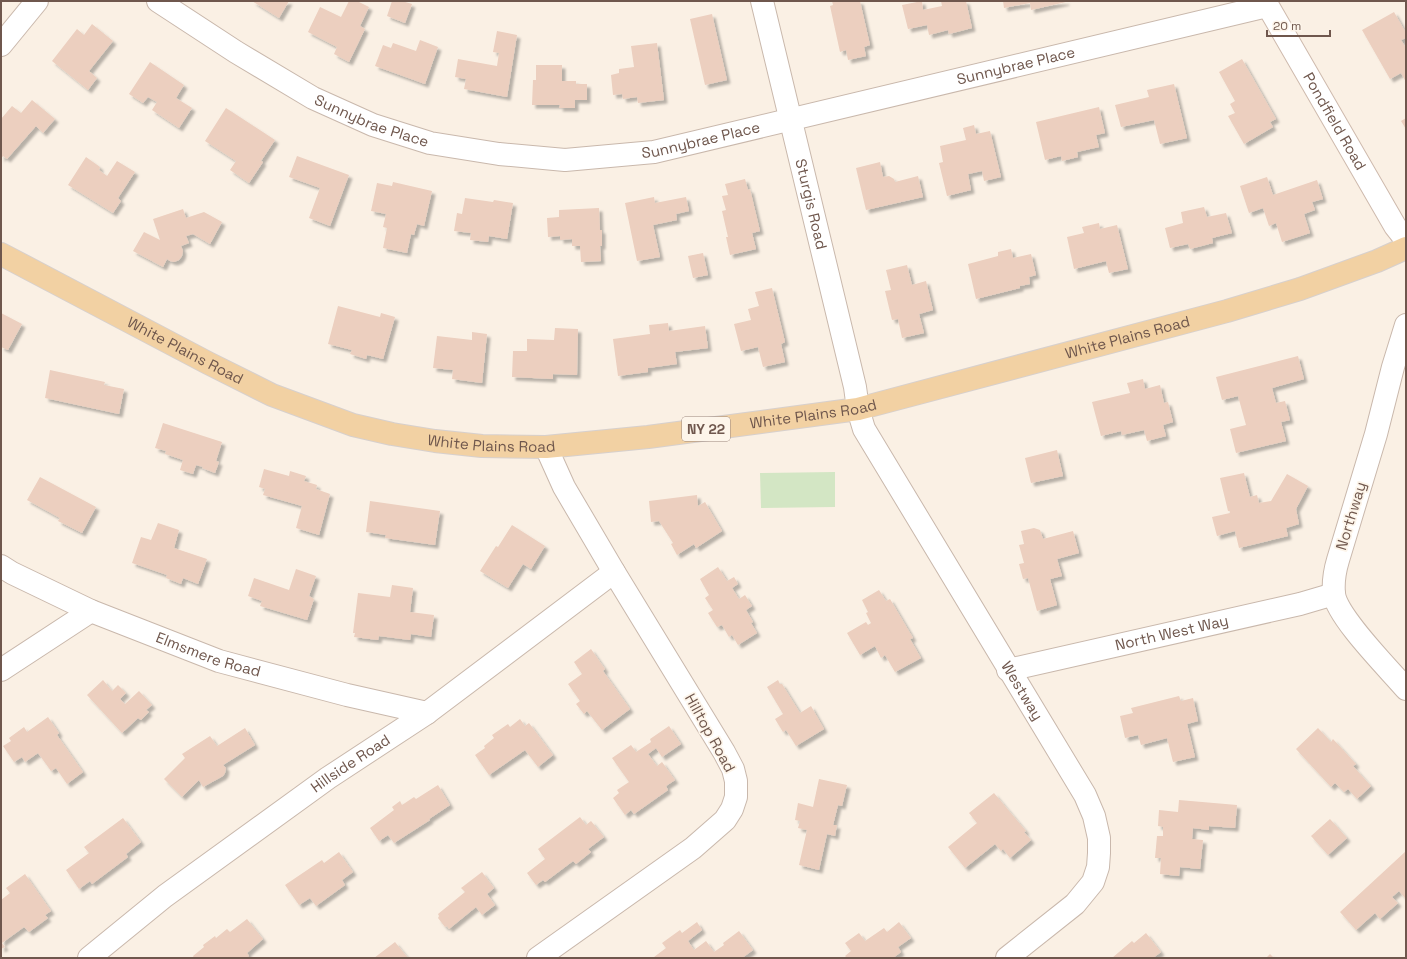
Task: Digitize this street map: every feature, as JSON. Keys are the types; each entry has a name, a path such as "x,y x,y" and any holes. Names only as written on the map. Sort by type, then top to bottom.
{"main road":[{"name":"White Plains Road","path":"1,254 208,363 272,394 353,425 392,434 435,441 482,446 546,447 641,437 858,409 1227,311 1300,289 1377,261 1406,248"}],"street":[{"path":"1,45 37,1"},
{"name":"Sunnybrae Place","path":"158,1 236,52 313,98 373,125 430,143 499,154 565,160 654,152 790,121 1266,4"},
{"name":"Sturgis Road","path":"762,1 855,387 858,409"},
{"name":"Pondfield Road","path":"1266,4 1395,226 1406,240"},
{"name":"Northway","path":"1406,325 1393,367 1376,434 1335,571 1334,594 1339,608 1350,625 1406,689"},
{"name":"Westway","path":"858,409 864,429 1008,670 1085,795 1094,816 1099,838 1099,853 1098,868 1093,882 1075,904 1008,958"},
{"name":"Hilltop Road","path":"541,957 693,848 726,820 736,797 736,781 733,769 724,752 564,487 546,447"},
{"name":"Elmsmere Road","path":"1,566 12,573 91,610 219,661 347,695 427,713"},
{"name":"Hillside Road","path":"89,958 164,896 328,778 427,713 614,572"},
{"name":"North West Way","path":"1008,670 1300,604 1334,594"},
{"path":"1,670 91,610"}],"green space":[{"path":"835,472 835,507 761,508 760,473"}],"building":[{"path":"252,1 289,1 279,18"},
{"path":"349,1 357,1 369,7 360,26 365,29 349,62 334,54 337,47 308,32 320,7 341,17"},
{"path":"392,1 402,1 412,4 405,23 387,16"},
{"path":"832,1 860,1 870,45 864,47 866,56 848,60 846,50 840,52 830,6 833,5"},
{"path":"922,1 923,10 942,6 941,1 966,1 972,28 949,34 948,30 929,35 927,25 908,29 902,5"},
{"path":"1003,1 1066,2 1031,10 1030,3 1004,8"},
{"path":"1394,12 1406,33 1406,38 1401,40 1406,48 1406,82 1401,73 1390,79 1362,30"},
{"path":"712,14 727,80 705,85 690,19"},
{"path":"92,24 113,41 89,71 97,78 88,90 52,61 77,29 84,35"},
{"path":"497,31 517,35 507,97 464,89 466,79 455,77 458,59 497,66 499,53 493,52"},
{"path":"420,40 438,47 425,84 375,66 383,45 391,48 393,43 416,51"},
{"path":"657,43 664,100 638,103 637,97 623,99 622,94 613,95 611,75 619,73 619,69 634,67 631,46"},
{"path":"1242,59 1276,119 1270,122 1273,127 1244,144 1228,116 1235,113 1230,104 1235,101 1219,72"},
{"path":"150,62 184,85 176,98 192,108 179,128 152,110 157,102 148,97 143,103 129,94"},
{"path":"536,65 562,65 562,81 576,81 576,84 587,84 587,100 575,100 575,108 559,108 560,105 532,105 533,80 536,80"},
{"path":"1174,84 1187,138 1160,144 1154,120 1121,127 1115,105 1149,97 1147,90"},
{"path":"32,100 55,119 43,133 36,126 7,159 3,156 1,159 1,119 12,106 21,113"},
{"path":"1099,107 1105,133 1096,135 1099,147 1077,152 1078,157 1062,161 1061,156 1045,160 1036,122"},
{"path":"226,108 275,140 249,183 230,170 236,161 205,141"},
{"path":"1406,118 1406,129 1401,121"},
{"path":"974,125 976,134 990,131 1001,177 984,181 982,171 968,174 971,190 947,196 939,163 943,162 940,146 966,140 963,128"},
{"path":"297,156 349,175 330,226 309,218 320,188 289,177"},
{"path":"86,157 100,167 99,170 107,176 117,161 135,172 118,198 121,201 113,213 68,185"},
{"path":"880,162 883,177 889,176 894,179 895,182 918,176 923,197 866,210 856,168"},
{"path":"1267,177 1273,195 1317,180 1323,199 1312,202 1315,210 1304,214 1310,233 1282,242 1276,223 1269,226 1263,208 1249,213 1240,186"},
{"path":"745,179 748,190 750,189 760,231 752,233 756,249 730,255 726,237 728,237 722,211 726,210 722,196 728,195 725,184"},
{"path":"393,182 432,191 424,226 417,224 414,235 411,234 407,253 383,248 387,228 383,227 386,214 371,211 377,183 392,186"},
{"path":"654,197 655,203 686,197 689,211 676,214 677,220 653,225 660,257 637,261 625,203"},
{"path":"465,198 513,203 507,239 489,236 488,242 470,240 471,233 454,231 457,213 462,214"},
{"path":"1204,207 1207,217 1226,213 1232,233 1212,238 1213,243 1190,249 1188,244 1170,248 1165,228 1183,223 1181,212"},
{"path":"599,208 600,230 602,230 602,246 600,246 601,261 581,262 580,246 572,246 572,239 560,240 560,236 548,237 547,218 559,217 559,210"},
{"path":"183,209 186,218 204,212 222,222 210,244 193,234 186,236 189,243 181,246 183,251 182,256 179,260 174,262 167,259 163,267 133,251 144,232 160,240 153,219"},
{"path":"1099,223 1100,229 1117,225 1128,269 1109,273 1106,261 1074,269 1067,237 1084,233 1082,227"},
{"path":"1011,249 1013,258 1031,254 1036,275 1029,277 1030,284 976,299 968,264 998,256 998,252"},
{"path":"703,253 708,275 693,278 688,256"},
{"path":"907,265 912,285 926,281 933,310 919,314 924,333 902,338 898,319 892,320 885,291 891,290 886,270"},
{"path":"772,288 785,342 781,344 785,362 763,367 758,347 741,351 734,324 751,320 748,309 759,306 755,292"},
{"path":"338,306 380,317 381,313 395,317 383,359 367,355 366,359 350,354 352,350 328,344"},
{"path":"1,313 22,324 8,350 1,347"},
{"path":"668,323 669,331 705,326 708,348 675,352 677,364 648,368 648,372 618,376 613,339 650,334 649,325"},
{"path":"555,328 578,329 577,375 553,374 553,379 512,377 513,351 527,351 527,339 554,340"},
{"path":"472,332 487,334 482,383 452,379 453,370 433,368 437,336 472,340"},
{"path":"1298,356 1304,379 1272,388 1276,403 1285,401 1290,420 1281,422 1286,441 1236,453 1230,429 1246,425 1238,396 1222,400 1216,377"},
{"path":"50,370 105,382 104,385 124,389 119,414 45,398"},
{"path":"1143,379 1145,389 1160,385 1164,403 1168,402 1173,422 1163,425 1166,436 1147,441 1144,430 1122,435 1121,431 1101,436 1092,402 1130,393 1127,383"},
{"path":"163,423 222,442 216,461 219,462 215,473 196,465 193,474 180,470 183,460 165,454 166,451 155,448"},
{"path":"1057,450 1063,476 1031,483 1025,458"},
{"path":"264,469 289,476 290,471 306,476 304,481 317,485 316,489 330,494 319,535 296,528 302,506 263,495 265,489 259,487"},
{"path":"1244,473 1250,497 1257,495 1259,503 1271,501 1287,474 1308,486 1296,509 1299,524 1286,528 1288,536 1239,548 1235,531 1217,536 1212,517 1230,513 1230,511 1228,511 1220,478"},
{"path":"40,477 96,507 82,533 58,521 60,518 27,500"},
{"path":"697,495 698,506 705,502 722,531 696,548 694,544 677,555 671,544 673,543 659,521 651,522 649,501"},
{"path":"370,501 440,511 435,545 385,538 386,535 366,532"},
{"path":"158,523 179,530 174,548 207,559 198,584 183,578 181,584 166,578 167,575 132,563 141,537 151,540"},
{"path":"512,525 545,546 531,569 523,564 508,588 480,571"},
{"path":"1034,528 1040,530 1043,539 1073,531 1079,553 1057,559 1062,576 1050,579 1057,605 1037,611 1028,578 1023,579 1019,564 1024,563 1019,545 1024,544 1021,531"},
{"path":"718,567 727,581 734,577 738,584 732,588 739,599 745,595 752,606 746,610 757,633 738,645 732,635 729,637 722,625 717,627 708,613 713,610 705,598 709,595 700,579"},
{"path":"296,569 316,576 309,596 314,599 307,620 260,606 262,601 248,596 254,578 289,590"},
{"path":"392,585 413,588 410,612 434,615 431,637 411,634 410,640 379,636 378,640 354,637 355,633 353,633 358,593 390,597"},
{"path":"879,590 886,601 890,599 913,638 910,639 921,658 895,672 885,655 881,658 875,646 860,655 847,633 866,622 868,625 871,623 866,613 868,612 862,600"},
{"path":"591,649 605,669 603,671 630,709 602,730 587,711 584,714 576,704 580,701 568,684 582,674 574,662"},
{"path":"103,680 112,691 118,685 126,693 120,699 125,704 139,691 152,705 146,710 149,712 141,720 138,718 122,733 87,695"},
{"path":"778,680 800,713 811,706 824,729 796,746 786,730 783,732 775,719 783,714 767,687"},
{"path":"1179,696 1181,701 1193,698 1198,721 1187,724 1195,757 1173,762 1167,738 1141,745 1138,735 1125,738 1120,716 1133,713 1131,708"},
{"path":"48,717 59,733 57,735 83,772 67,784 56,768 51,771 38,753 25,762 22,757 14,762 3,746 11,741 9,738 24,727 27,732"},
{"path":"520,719 525,726 529,723 553,755 538,767 525,750 489,775 475,755 485,748 484,746 494,738 492,735 508,724 510,727"},
{"path":"669,726 681,744 662,757 656,748 648,754 657,766 662,762 675,780 666,786 668,790 634,814 631,810 625,815 613,798 619,793 617,790 629,782 612,758 631,745 636,752 651,742 650,739"},
{"path":"245,728 255,745 223,765 226,768 223,776 203,787 199,780 182,797 164,779 185,758 182,754 210,736 217,746"},
{"path":"1318,728 1331,742 1333,739 1356,764 1353,766 1371,786 1357,799 1348,789 1344,792 1335,783 1331,787 1296,749"},
{"path":"819,779 847,785 842,806 838,805 833,825 837,825 835,836 827,834 819,870 799,865 807,830 798,828 800,821 795,820 798,803 813,807"},
{"path":"438,785 450,805 394,843 388,835 379,841 370,828 394,810 392,807 400,801 402,805 414,797 416,799"},
{"path":"994,793 1026,831 1024,832 1031,840 1010,858 1003,849 1001,851 995,844 965,868 948,847 977,823 969,813"},
{"path":"1179,800 1237,805 1235,828 1209,826 1209,830 1193,828 1192,839 1203,840 1200,869 1180,867 1179,876 1160,874 1161,858 1155,858 1157,836 1163,836 1163,827 1158,826 1159,810 1178,812"},
{"path":"580,817 586,825 591,821 604,837 588,849 591,852 576,864 573,861 545,882 543,880 536,885 527,873 545,859 538,849"},
{"path":"123,818 141,842 126,854 128,857 92,884 90,881 79,889 66,870 89,853 84,847"},
{"path":"1330,819 1347,838 1328,855 1311,836"},
{"path":"1406,851 1406,897 1405,898 1399,891 1392,897 1398,903 1380,919 1375,913 1356,930 1340,912"},
{"path":"339,852 353,872 342,880 345,885 316,906 310,898 299,905 285,885 322,860 324,863"},
{"path":"482,872 494,888 487,894 495,905 482,915 476,907 449,929 447,926 445,927 438,918 438,914 465,892 461,888"},
{"path":"25,874 51,911 45,915 48,918 29,932 24,927 2,943 5,947 1,949 1,900 10,893 6,888"},
{"path":"247,919 263,939 247,953 249,956 246,958 194,958 193,956 204,947 203,945 215,936 216,938 227,929 230,932"},
{"path":"697,922 702,930 688,941 694,950 706,941 714,952 739,931 753,950 742,958 654,957 666,948 662,943 680,930 682,933"},
{"path":"899,922 911,938 898,947 901,952 893,958 847,958 845,956 851,951 845,943 859,933 865,941 884,928 887,932"},
{"path":"1146,933 1161,952 1153,958 1112,958 1132,941 1134,943"},
{"path":"395,942 408,958 374,958"},
{"path":"1270,954 1274,958 1266,958"}]}
